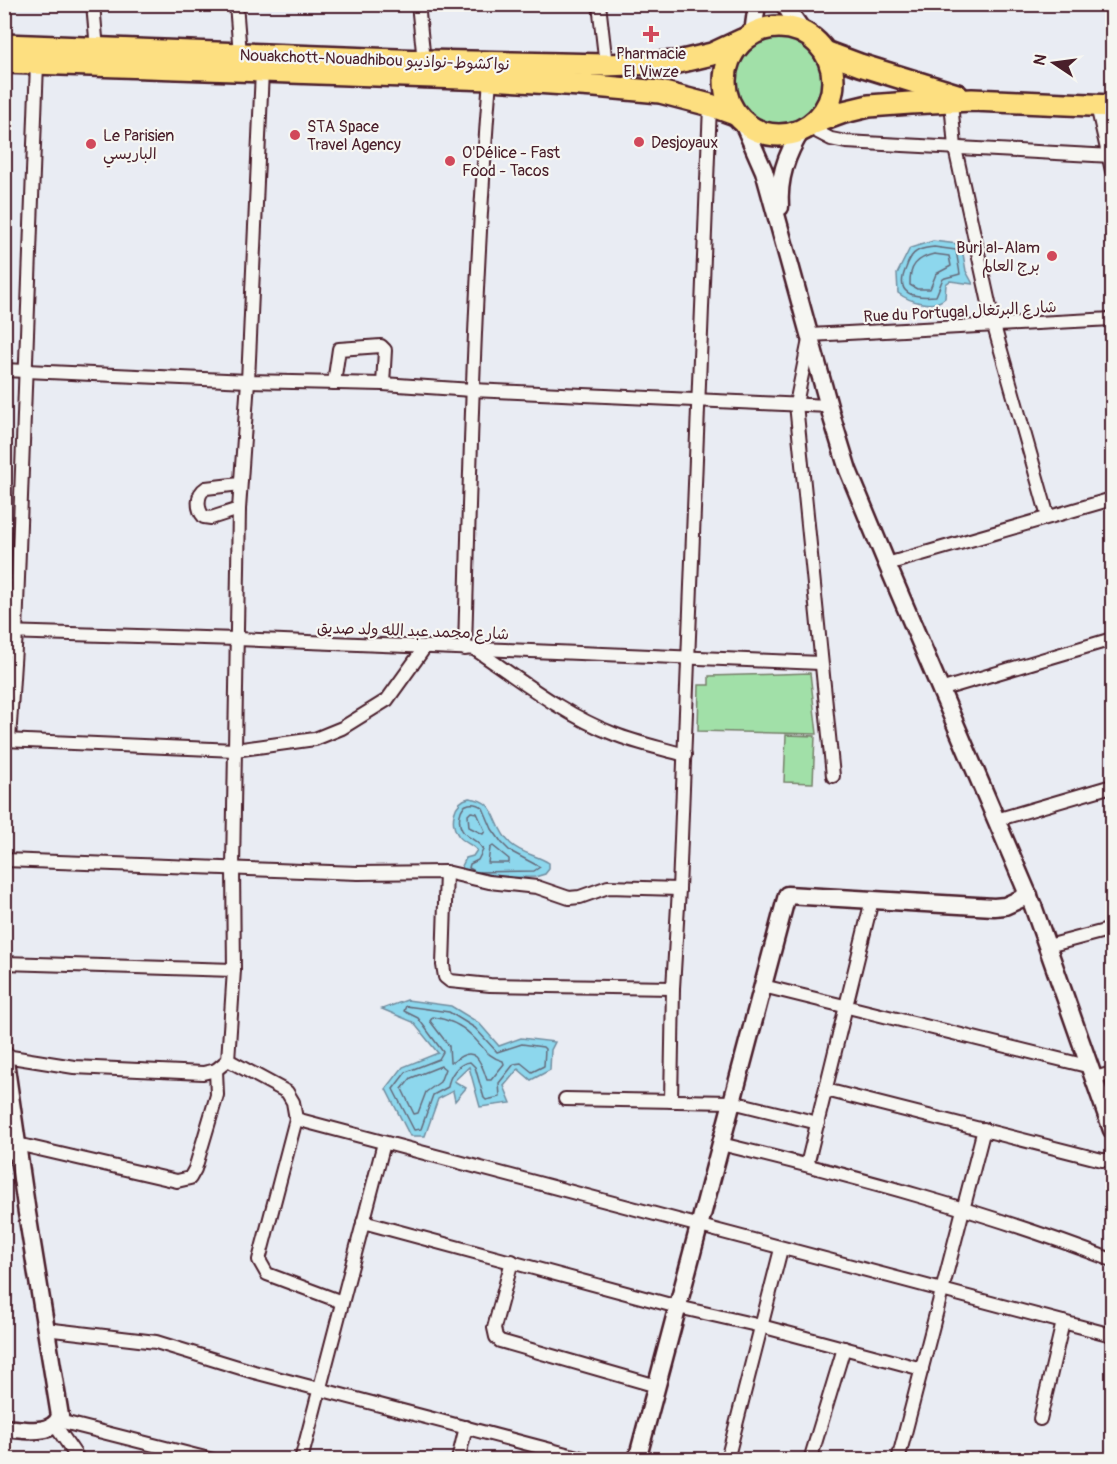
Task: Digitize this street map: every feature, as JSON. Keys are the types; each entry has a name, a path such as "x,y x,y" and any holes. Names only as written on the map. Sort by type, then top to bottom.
{"highway":[{"path":"808,127 829,102 832,90 832,70 825,52 804,33 784,27 763,28 748,37 728,60 725,76 725,92 739,118 757,131 776,135 808,127 844,112 869,106 962,100 1105,106"},
{"name":"Nouakchott-Nouadhibou نواكشوط-نواذيبو","path":"4,45 424,61 606,65 678,62 712,54 748,37"},
{"path":"825,52 962,100"},
{"name":"Nouakchott-Nouadhibou نواكشوط-نواذيبو","path":"4,62 595,86 660,92 710,105 739,118"}],"street":[{"path":"93,4 97,49"},
{"path":"236,4 240,54"},
{"path":"418,4 424,61"},
{"path":"599,4 606,65"},
{"path":"748,37 756,4"},
{"path":"784,4 804,33"},
{"path":"37,63 26,371 10,632 7,740 235,750 315,739 342,728 387,700 425,647"},
{"path":"80,1460 57,1423 60,1410 13,1150 5,1055 75,1067 203,1073 216,1070 228,1060 234,970 233,868 239,509 248,381 262,71"},
{"path":"490,80 479,221 472,390 469,649 588,722 614,734 685,755"},
{"path":"962,100 955,148 994,326 1048,517"},
{"path":"671,1101 710,105"},
{"path":"1105,106 1113,171"},
{"path":"739,118 764,171 849,470 940,690 1029,895 1113,1130"},
{"path":"783,235 779,192 783,167 792,145 808,127 831,139 846,142 1111,156"},
{"name":"Rue du Portugal شارع البرتغال","path":"810,335 1113,319"},
{"path":"810,335 796,404 833,776"},
{"path":"334,383 339,349 381,346 385,350 383,384"},
{"path":"4,370 248,381 383,384 829,406"},
{"path":"239,509 211,518 204,517 200,513 199,497 201,491 206,488 240,484"},
{"path":"887,564 1113,499"},
{"name":"شارع محمد عبد الله ولد صديق","path":"10,632 821,663"},
{"path":"940,690 1113,639"},
{"path":"996,820 1113,786"},
{"path":"4,860 358,873 446,872 489,882 537,887 569,898 608,888 679,889"},
{"path":"446,872 443,965 445,977 450,981 490,985 674,988"},
{"path":"637,1460 787,895 994,908 1005,906 1029,895"},
{"path":"807,1165 872,900"},
{"path":"1048,946 1113,929"},
{"path":"4,963 234,970"},
{"path":"763,986 1093,1073 1113,1073"},
{"path":"228,1060 287,1092 293,1102 296,1119 259,1260 267,1274 342,1302"},
{"path":"13,1150 177,1181 190,1178 195,1169 216,1095 216,1070"},
{"path":"826,1090 1102,1160 1113,1160"},
{"path":"565,1099 732,1102 818,1123"},
{"path":"296,1119 1113,1335"},
{"path":"898,1460 984,1129"},
{"path":"301,1460 384,1143"},
{"path":"721,1144 807,1165 963,1209 1113,1260"},
{"path":"363,1222 678,1307 762,1326 922,1369"},
{"path":"727,1460 781,1249"},
{"path":"512,1261 494,1328 496,1337 500,1341 657,1386"},
{"path":"1040,1419 1063,1322"},
{"path":"45,1329 156,1342 320,1389 589,1460"},
{"path":"810,1460 844,1348"},
{"path":"4,1428 46,1429 57,1423 213,1460"},
{"path":"458,1460 466,1427"}],"green space":[{"path":"780,29 799,33 815,44 826,60 830,79 826,98 815,114 799,125 780,129 761,125 745,114 734,98 730,79 734,60 745,44 761,33"},
{"path":"810,673 817,734 698,731 699,685 709,685 709,676"},
{"path":"786,735 815,736 813,783 784,782"}],"water":[{"path":"933,241 958,244 962,248 966,271 973,284 950,281 946,284 945,298 928,304 909,299 898,293 897,274 910,248"},
{"path":"469,798 479,800 491,809 500,830 511,844 549,863 549,869 545,874 535,877 476,878 464,873 462,866 466,858 473,856 477,850 464,841 455,830 454,813 460,803"},
{"path":"407,1000 451,1006 479,1023 499,1046 521,1038 555,1042 551,1050 550,1070 531,1080 518,1069 504,1086 511,1103 480,1107 469,1067 454,1081 466,1088 455,1101 453,1091 438,1099 425,1136 410,1136 386,1089 403,1067 438,1053 413,1022 382,1009"}],"place":[{"name":"Pharmacie El Viwze","path":"651,34"},
{"name":"STA Space Travel Agency","path":"295,135"},
{"name":"Desjoyaux","path":"639,142"},
{"name":"Le Parisien الباريسي","path":"91,144"},
{"name":"O'Délice - Fast Food - Tacos","path":"450,161"},
{"name":"Burj al-Alam برج العالم","path":"1052,256"}]}
